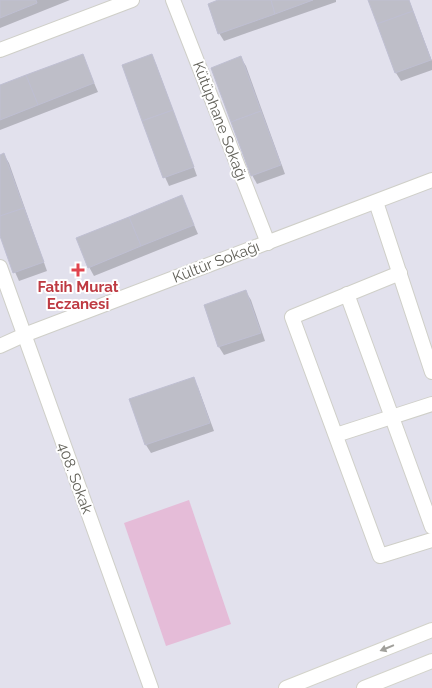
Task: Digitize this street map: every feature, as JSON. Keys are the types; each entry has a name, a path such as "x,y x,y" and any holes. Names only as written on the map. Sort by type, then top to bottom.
{"street":[{"path":"0,50 132,0"},
{"name":"Kütüphane Sokağı","path":"173,0 268,243"},
{"name":"Kültür Sokağı","path":"0,346 24,335 432,180"},
{"path":"376,202 432,372"},
{"name":"408. Sokak","path":"0,268 151,688"},
{"path":"400,273 292,317 380,556 432,540"},
{"path":"347,294 432,526"},
{"path":"336,435 432,404"},
{"path":"286,688 432,630"},
{"path":"364,688 432,661"}],"shaded area":[{"path":"189,500 231,624 166,646 124,523"}],"building":[{"path":"0,0 36,0 37,3 0,18"},
{"path":"218,0 271,0 275,14 218,34 208,4"},
{"path":"271,0 313,0 275,14"},
{"path":"368,0 409,0 413,11 377,24"},
{"path":"413,11 431,60 395,73 377,24"},
{"path":"83,54 94,83 38,105 26,75"},
{"path":"152,54 173,110 142,121 122,65"},
{"path":"241,56 261,111 231,122 211,68"},
{"path":"26,75 38,105 0,120 0,85"},
{"path":"173,110 194,167 163,178 142,121"},
{"path":"261,111 281,165 251,176 231,122"},
{"path":"4,153 24,208 0,216 0,155"},
{"path":"182,195 194,225 141,246 129,217"},
{"path":"24,208 44,262 13,273 0,236 0,216"},
{"path":"129,217 141,246 88,268 76,238"},
{"path":"246,290 261,333 218,347 204,305"},
{"path":"194,377 210,423 145,445 129,399"}],"place":[{"name":"Fatih Murat Eczanesi","path":"78,270"}]}
